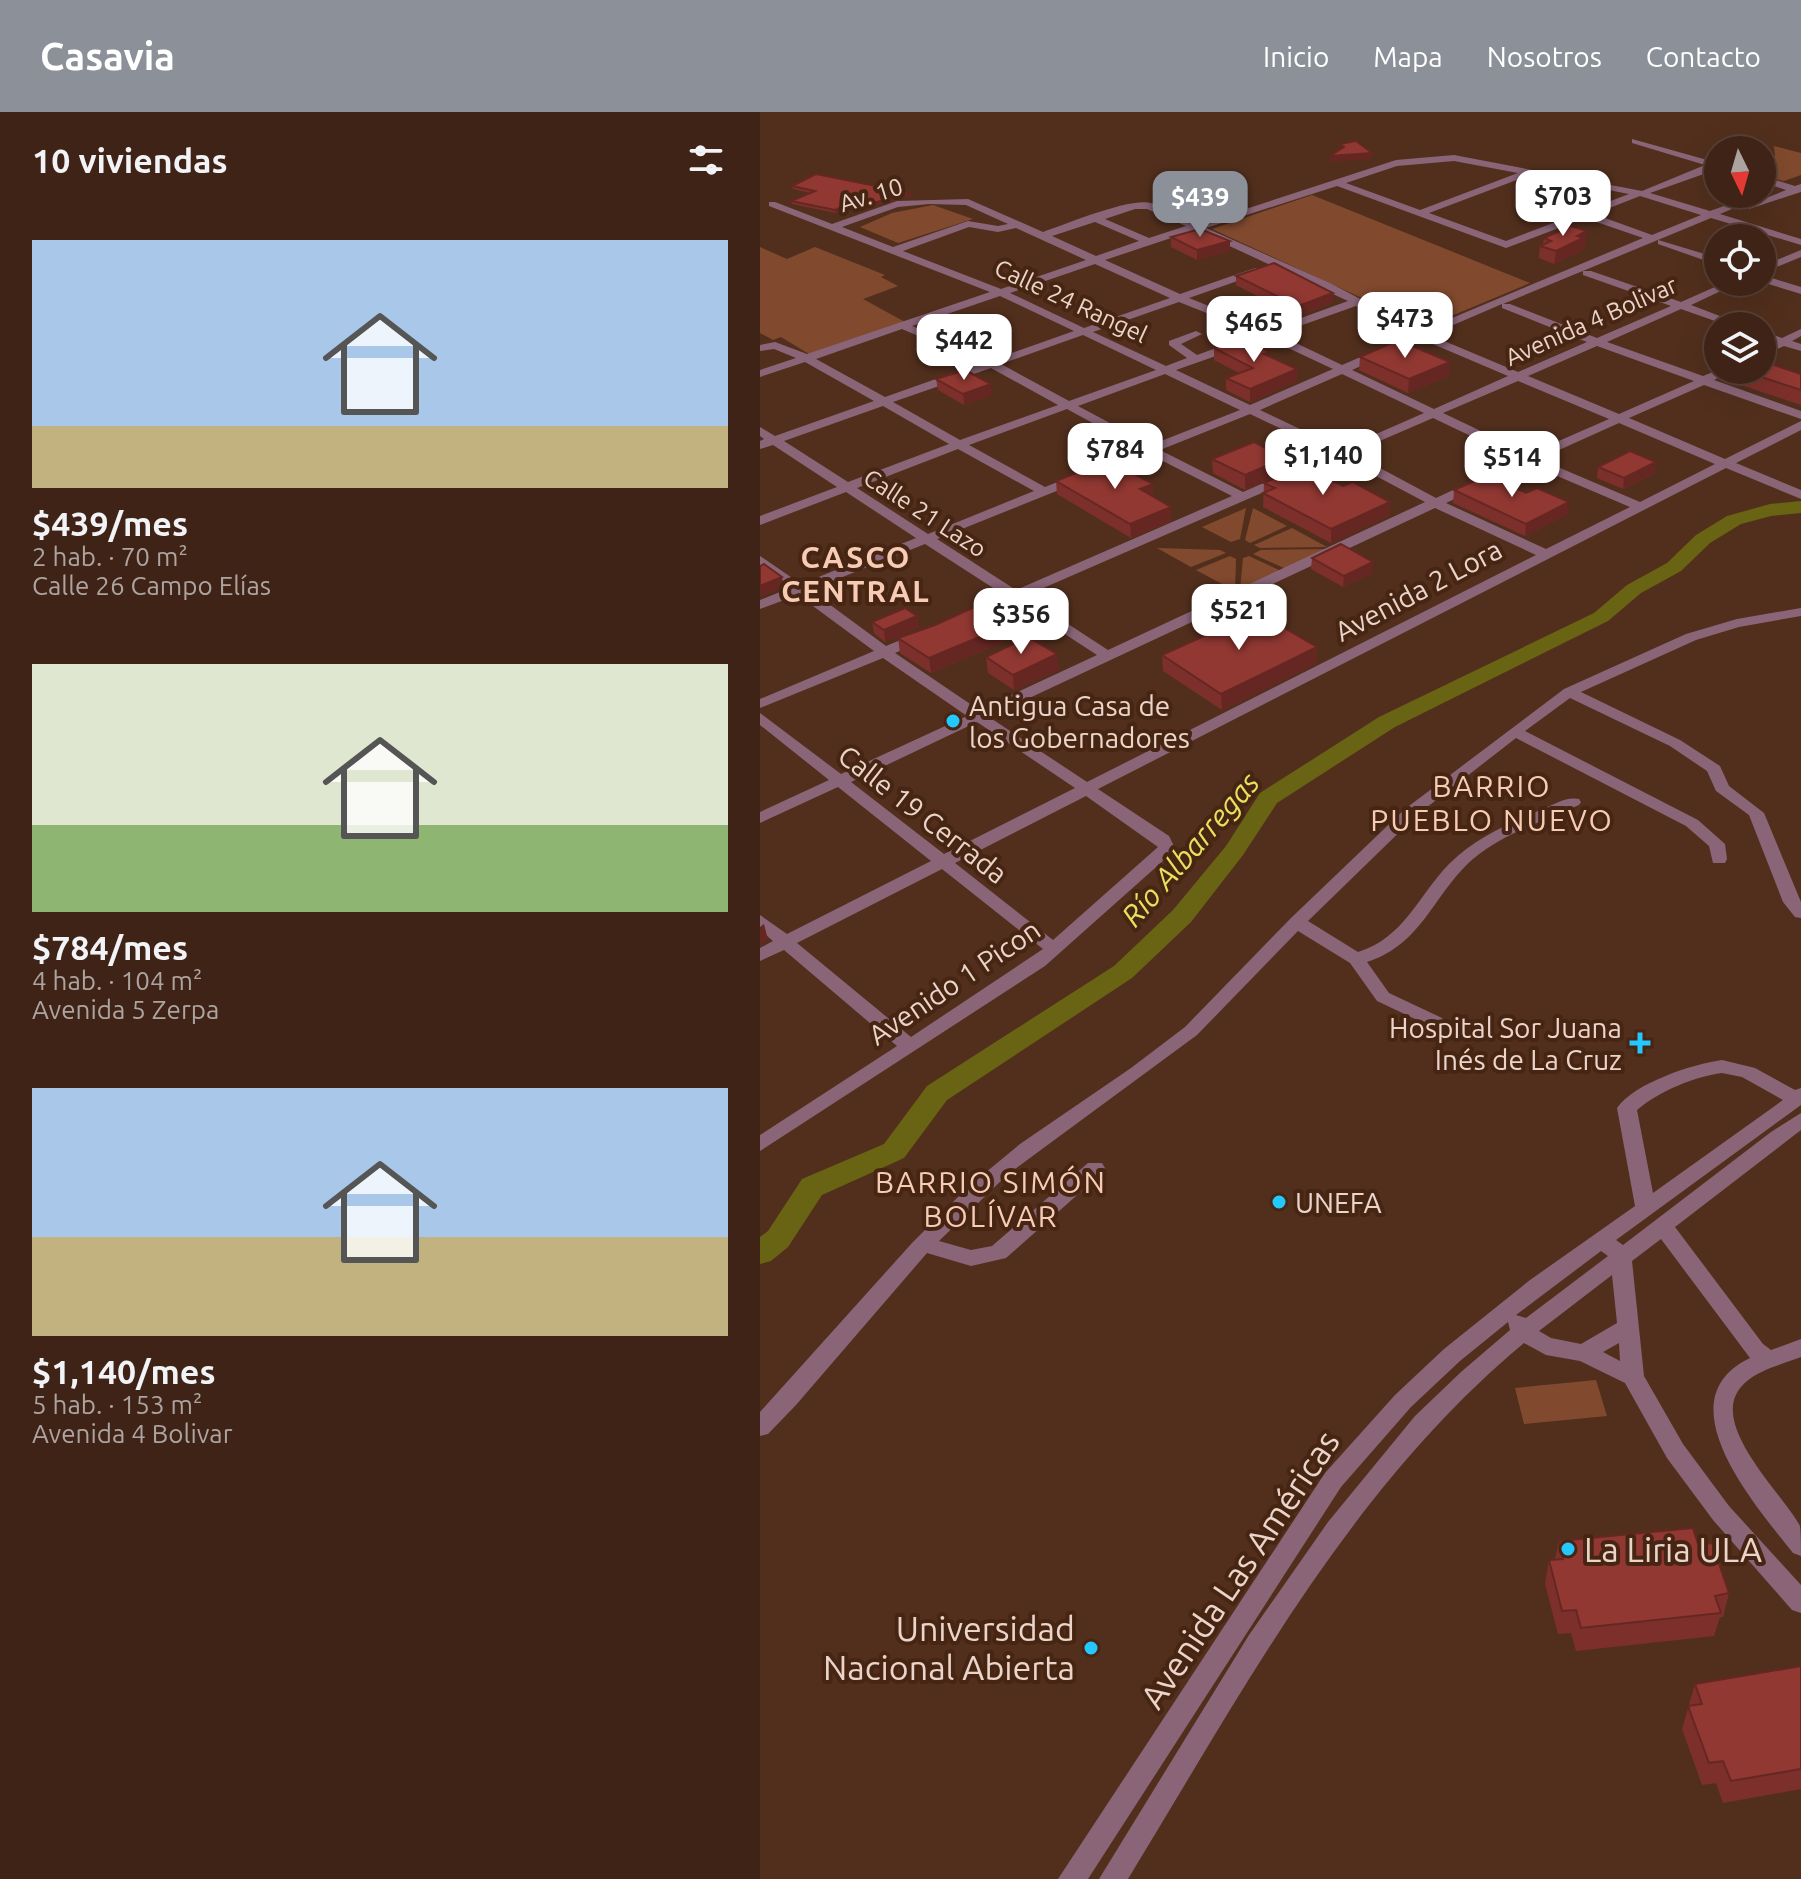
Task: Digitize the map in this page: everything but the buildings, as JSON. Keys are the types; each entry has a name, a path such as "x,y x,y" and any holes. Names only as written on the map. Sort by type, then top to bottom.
{"street":[{"path":"1635,141 1704,162"},
{"path":"760,374 1149,242 1240,204 1397,155 1454,153 1643,192 1801,242"},
{"path":"1188,225 1396,163 1431,158 1473,160 1534,170"},
{"path":"1423,212 1534,170"},
{"path":"1336,182 1506,245 1704,170"},
{"path":"1776,188 1801,178"},
{"path":"1776,183 1799,189"},
{"path":"1716,216 1799,189"},
{"name":"Av. 10","path":"833,227 897,204 968,202 1177,297 1266,333 1529,459 1638,506"},
{"name":"Calle 24 Rangel","path":"772,204 1000,292 1084,330 1545,554"},
{"path":"1042,236 1142,205 1275,265 1421,339 1719,466 1801,495"},
{"path":"760,605 1152,450 1732,208"},
{"path":"1587,215 1704,257"},
{"path":"1097,219 1149,242"},
{"path":"895,250 943,231 968,237 1019,224"},
{"path":"1421,339 1587,273 1657,240"},
{"path":"1776,264 1801,253"},
{"path":"760,445 1275,265"},
{"path":"1587,273 1704,313"},
{"path":"1776,283 1801,291"},
{"name":"Avenida 4 Bolivar","path":"986,609 1704,295"},
{"path":"760,521 959,444 1350,304"},
{"path":"1506,306 1704,381"},
{"path":"901,325 990,363 1066,406 1243,497"},
{"path":"1776,346 1801,332"},
{"path":"1194,358 1173,343 1196,334"},
{"path":"1776,339 1801,348"},
{"path":"766,346 806,358 1044,492"},
{"path":"760,818 1529,459 1704,381"},
{"path":"1713,384 1801,415"},
{"name":"Avenida 2 Lora","path":"760,955 1801,425"},
{"name":"Calle 21 Lazo","path":"760,431 1108,656"},
{"path":"1758,482 1801,506"},
{"path":"760,560 884,651 1084,788"},
{"path":"1423,597 1441,606"},
{"path":"760,1427 990,1178 1160,1058 1191,1031 1297,922 1411,812 1569,692 1691,637 1737,623 1801,613"},
{"path":"760,704 929,633"},
{"path":"1569,692 1675,743 1714,769 1722,788 1756,813 1792,902 1801,913"},
{"name":"Calle 19 Cerrada","path":"760,718 1054,949"},
{"path":"1515,732 1692,823 1717,844 1719,859"},
{"name":"Avenido 1 Picon","path":"760,1144 911,1047 1054,949 1167,848 1163,840 1084,788"},
{"path":"1356,959 1377,954 1395,943 1465,856 1498,836 1573,802"},
{"path":"760,921 911,1047"},
{"path":"1297,922 1356,959 1383,997 1436,1022"},
{"path":"1767,1359 1755,1350 1654,1217 1627,1108 1635,1100 1693,1072 1727,1065 1744,1069 1794,1115"},
{"name":"Avenida Las Américas","path":"1072,1879 1333,1480 1403,1401 1512,1305 1599,1241 1654,1217 1794,1115"},
{"path":"926,1244 970,1260 988,1258 999,1252 1095,1168"},
{"name":"Avenida Las Américas","path":"1113,1879 1269,1627 1386,1465 1425,1421 1521,1331 1621,1258 1654,1217"},
{"path":"1599,1241 1613,1248 1621,1258 1633,1377 1675,1451 1721,1513 1801,1602"},
{"path":"1512,1305 1521,1331 1546,1346 1584,1353 1633,1377"},
{"path":"1584,1353 1627,1327"},
{"path":"1801,1348 1779,1358 1767,1359 1732,1381 1725,1391 1722,1404 1731,1438 1744,1468 1762,1497 1801,1546"}],"shaded area":[{"path":"1776,147 1801,153 1801,175 1784,181 1776,179"},
{"path":"1312,195 1530,283 1425,327 1212,229"},
{"path":"933,205 973,219 898,243 860,227 892,213"},
{"path":"760,247 787,259 815,247 885,275 881,277 898,286 863,299 905,322 809,354 781,337 773,340 760,333"},
{"path":"1246,508 1240,539 1231,542 1202,527"},
{"path":"1253,508 1287,526 1250,543 1245,540"},
{"path":"1292,528 1327,547 1260,548 1254,545"},
{"path":"1157,548 1220,550 1226,553 1191,567"},
{"path":"1328,549 1286,569 1253,554 1261,550"},
{"path":"1230,556 1236,559 1235,591 1196,570"},
{"path":"1249,556 1281,571 1240,590 1243,558"},
{"path":"1596,1380 1607,1416 1524,1424 1515,1388"}],"waterway":[{"name":"Río Albarregas","path":"760,1253 778,1239 812,1187 894,1151 937,1093 1123,972 1182,916 1235,850 1268,798 1387,722 1601,617 1634,589 1674,567 1703,539 1734,520 1770,510 1801,507"}],"place":[{"name":"Antigua Casa de los Gobernadores","path":"953,721"},
{"name":"Hospital Sor Juana Inés de La Cruz","path":"1640,1043"},
{"name":"UNEFA","path":"1279,1202"},
{"name":"La Liria ULA","path":"1568,1549"},
{"name":"Universidad Nacional Abierta","path":"1091,1648"}],"district":[{"name":"CASCO CENTRAL","path":"856,574"},
{"name":"BARRIO PUEBLO NUEVO","path":"1492,803"},
{"name":"BARRIO SIMÓN BOLÍVAR","path":"991,1199"}]}
